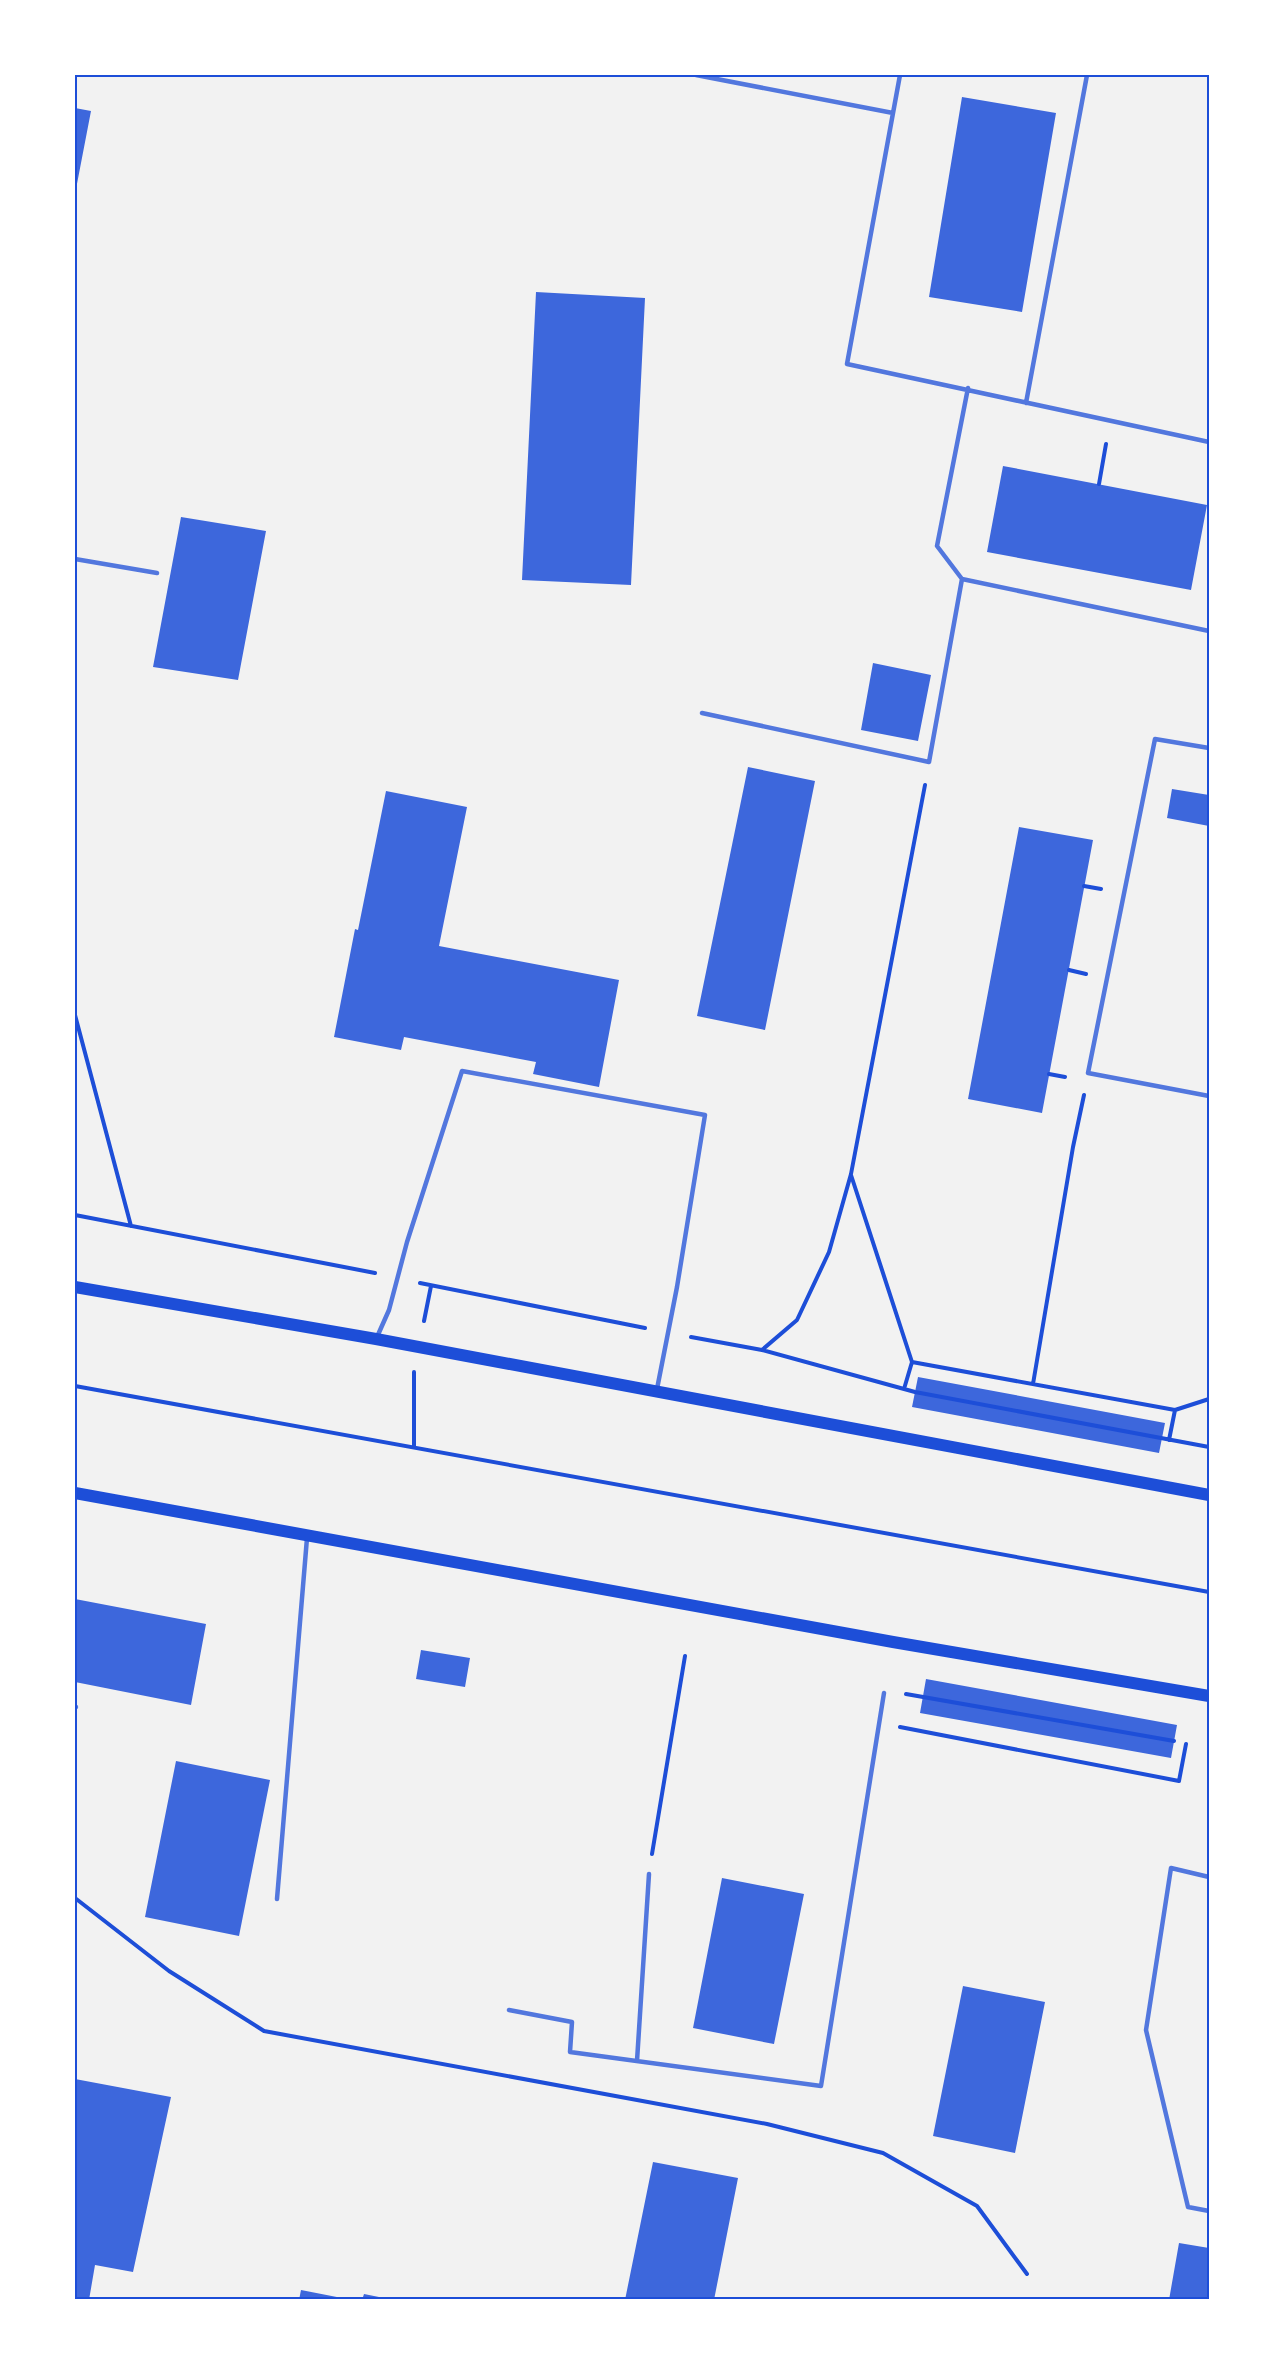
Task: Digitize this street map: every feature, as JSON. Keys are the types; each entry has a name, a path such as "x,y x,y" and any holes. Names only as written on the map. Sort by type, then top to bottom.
{"main road":[{"path":"75,1287 376,1339 1209,1495"},
{"path":"75,1493 893,1642 1209,1696"}],"lane":[{"path":"696,75 893,113"},
{"path":"900,75 847,364 968,388 1209,442"},
{"path":"1026,402 1087,75"},
{"path":"968,388 937,546 962,579 1209,631"},
{"path":"75,559 157,573"},
{"path":"702,713 929,762 962,579"},
{"path":"1209,748 1155,739 1089,1073 1209,1096"},
{"path":"376,1339 389,1310 407,1242 462,1071 705,1114 677,1287 656,1392"},
{"path":"277,1899 307,1535"},
{"path":"509,2010 572,2022 570,2052 821,2086 884,1693"},
{"path":"1209,1876 1171,1868 1146,2030 1188,2206 1209,2211"},
{"path":"637,2061 649,1874"}],"path":[{"path":"1099,484 1109,421"},
{"path":"929,762 850,1174 829,1252 797,1320 762,1350 904,1389 1209,1447"},
{"path":"75,1015 132,1227"},
{"path":"1033,1384 1071,1159 1089,1073"},
{"path":"850,1174 912,1362 904,1389"},
{"path":"912,1362 1175,1410 1209,1399"},
{"path":"75,1386 1209,1592"},
{"path":"1169,1440 1175,1410"},
{"path":"649,1874 685,1656"},
{"path":"923,1696 1174,1741"},
{"path":"900,1716 899,1727 1179,1781 1186,1744"},
{"path":"75,1898 169,1971 264,2031 767,2124 883,2153 977,2206 1027,2274"}],"building":[{"path":"962,97 1056,113 1022,312 929,297"},
{"path":"75,108 91,111 76,189 75,189"},
{"path":"536,292 645,298 631,585 522,580"},
{"path":"1003,466 1207,505 1191,590 987,552"},
{"path":"181,517 266,531 238,680 153,667"},
{"path":"873,663 931,675 918,741 861,730"},
{"path":"748,767 815,781 765,1030 697,1016"},
{"path":"1172,789 1209,795 1209,826 1167,818"},
{"path":"386,791 467,807 439,946 619,980 599,1087 533,1074 536,1062 404,1037 401,1050 334,1037"},
{"path":"1019,827 1093,840 1042,1113 968,1099"},
{"path":"918,1377 1165,1423 1159,1453 912,1407"},
{"path":"75,1599 206,1624 191,1705 75,1682"},
{"path":"421,1650 470,1658 465,1687 416,1679"},
{"path":"926,1679 1177,1725 1171,1758 920,1713"},
{"path":"176,1761 270,1780 239,1936 145,1917"},
{"path":"722,1878 804,1894 774,2044 693,2028"},
{"path":"963,1986 1045,2002 1015,2153 933,2136"},
{"path":"75,2079 171,2097 133,2272 95,2265 89,2300 75,2300"},
{"path":"653,2162 738,2178 714,2300 625,2300"},
{"path":"1179,2243 1209,2248 1209,2300 1169,2300"},
{"path":"301,2290 347,2299 347,2300 299,2300"},
{"path":"364,2294 389,2299 389,2300 362,2300"}]}
